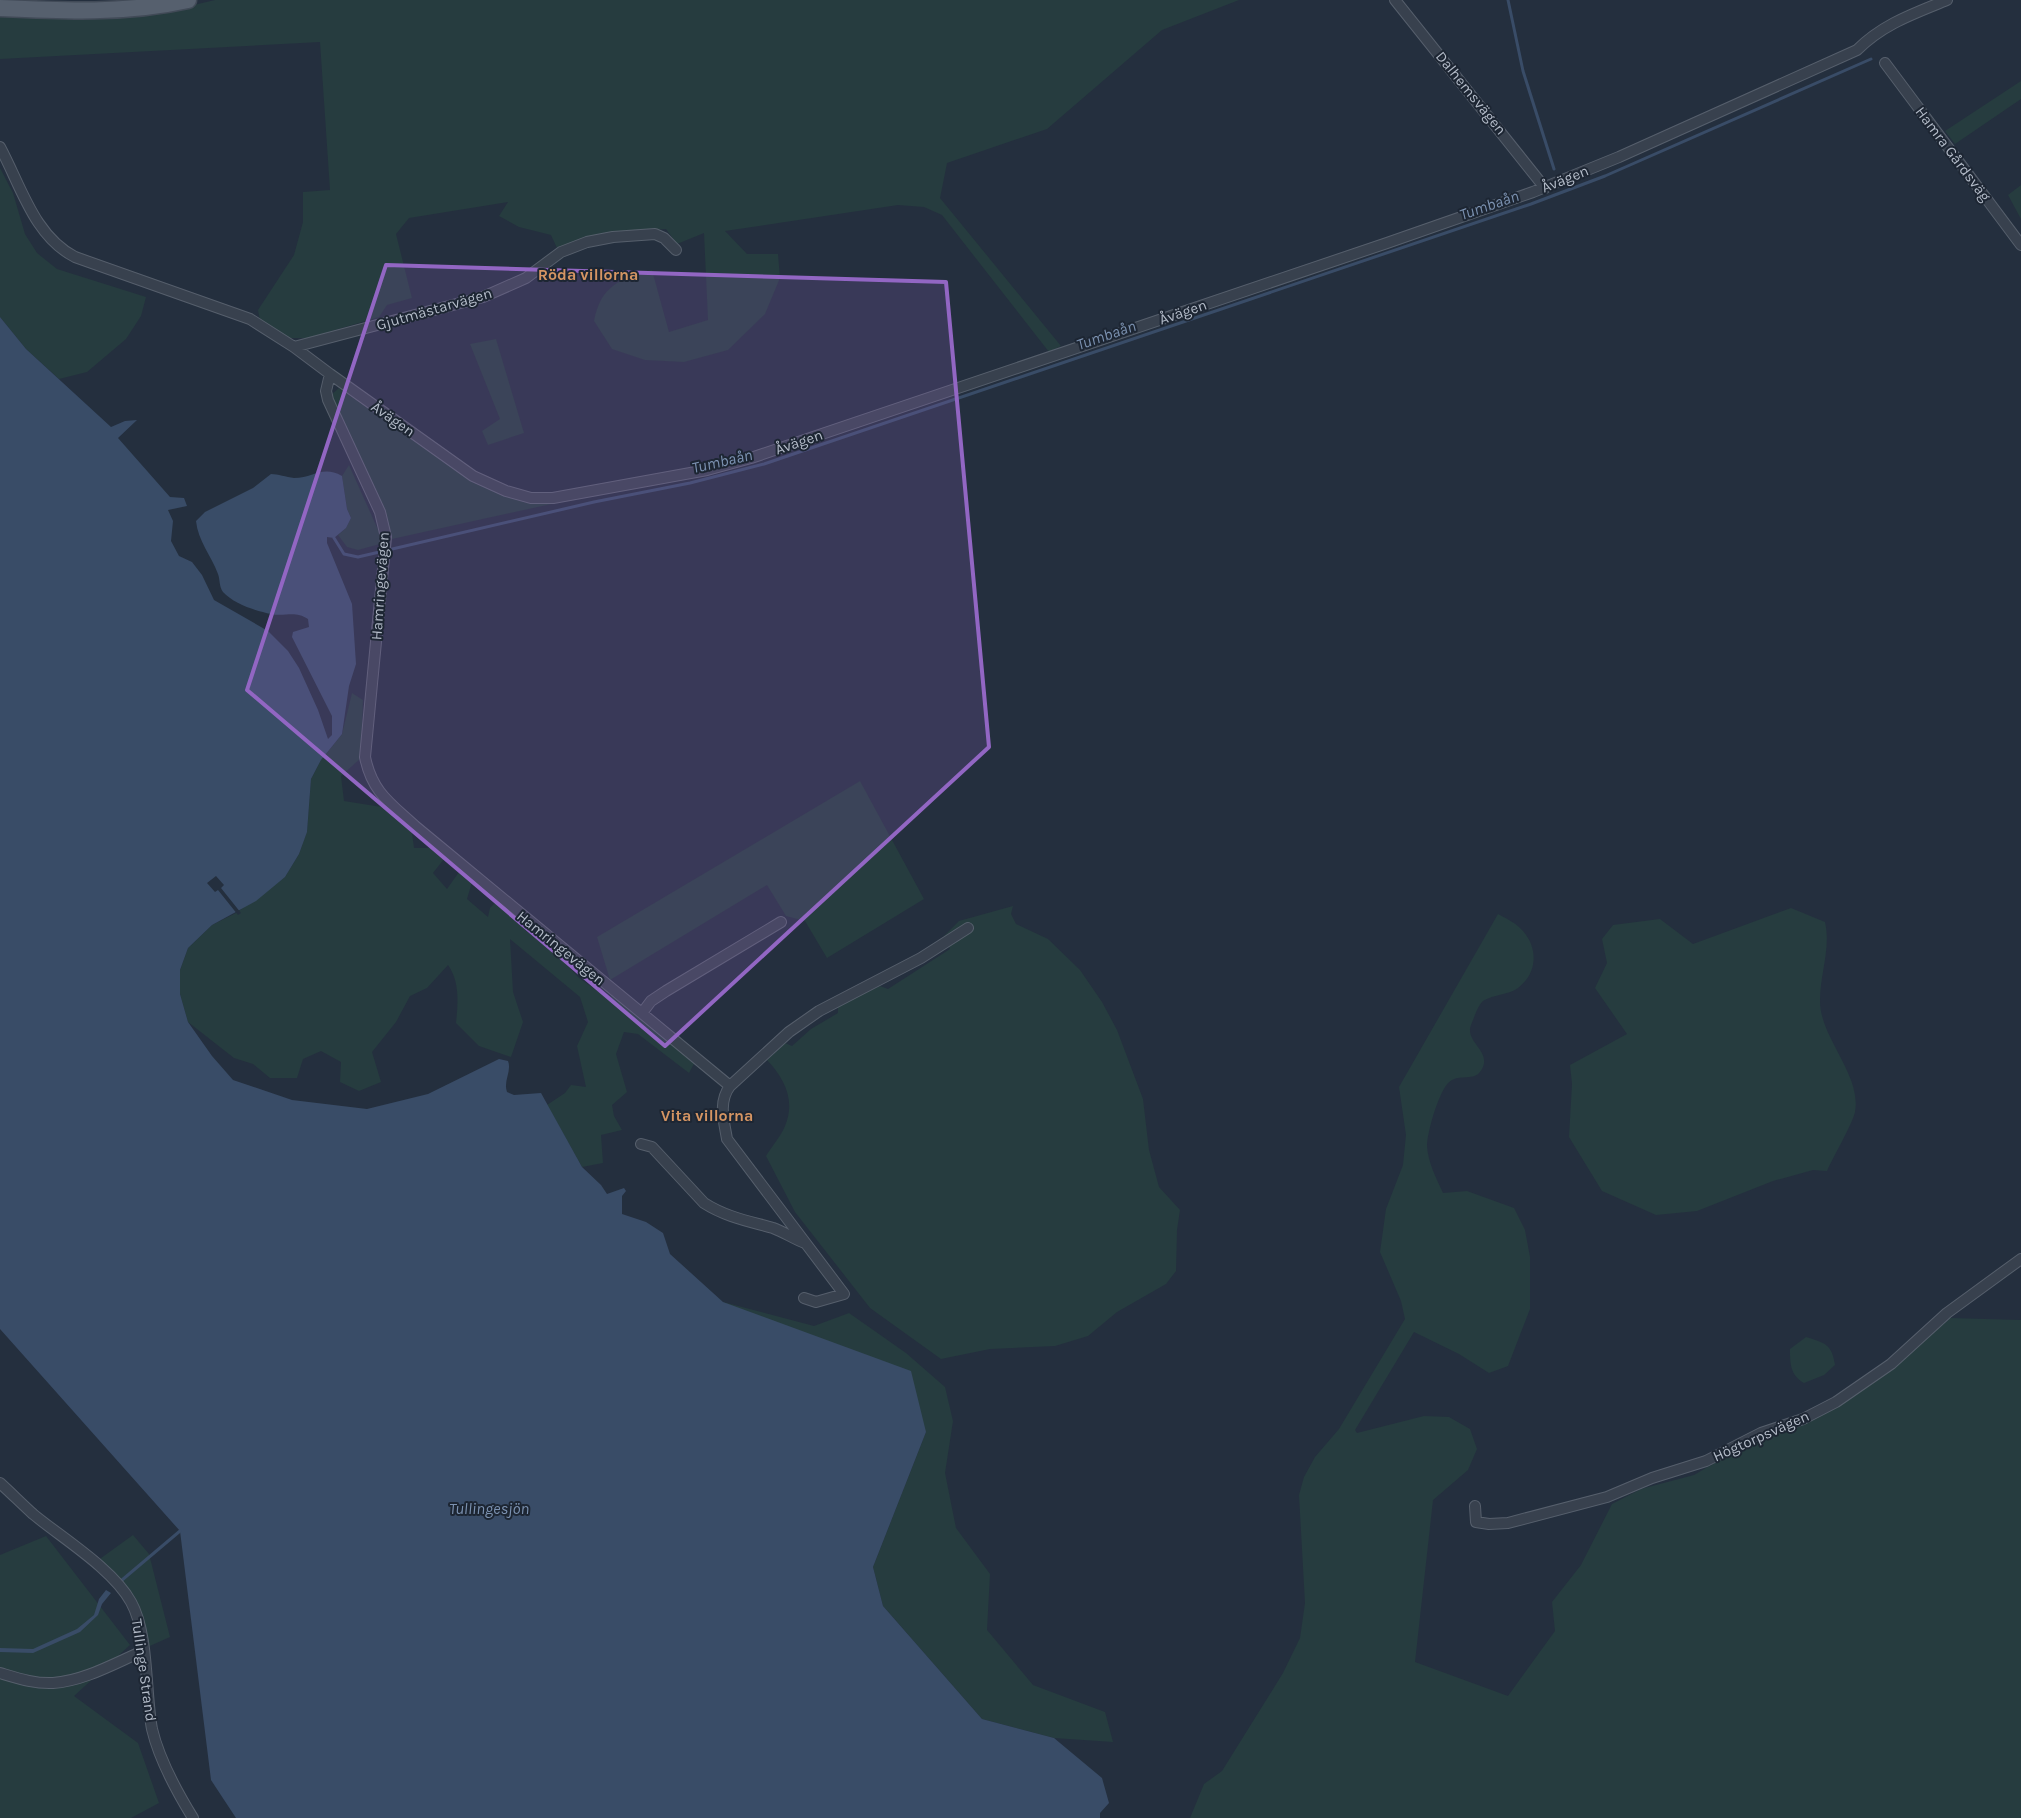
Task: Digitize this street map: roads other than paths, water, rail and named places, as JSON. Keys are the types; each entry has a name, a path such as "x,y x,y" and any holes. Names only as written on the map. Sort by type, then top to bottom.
{"main road":[{"path":"0,8 110,10 157,7 188,0"}],"street":[{"name":"Dalhemsvägen","path":"1395,0 1545,188"},
{"name":"Åvägen","path":"330,374 473,476 506,492 531,498 553,498 707,470 751,458 1545,188 1619,157 1857,50 1873,34 1888,25 1947,0"},
{"name":"Hamra Gårdsväg","path":"1885,63 2021,245"},
{"path":"0,147 38,222 47,236 63,251 75,257 250,319 294,347 330,374"},
{"name":"Gjutmästarvägen","path":"294,347 483,297 526,278 561,252 587,242 613,237 655,234 664,238 676,250"},
{"name":"Hamringevägen","path":"330,374 328,400 380,512 386,537 364,757 369,776 381,795 415,826 730,1086"},
{"path":"642,1013 651,1001 661,994 781,922"},
{"path":"804,1298 816,1302 844,1294 727,1139 722,1113 725,1092 789,1032 819,1011 920,958 968,928"},
{"path":"641,1144 652,1148 704,1203 714,1209 737,1220 775,1229 806,1243"},
{"name":"Högtorpsvägen","path":"1475,1506 1476,1522 1489,1524 1508,1523 1607,1498 1645,1481 1706,1461 1761,1433 1803,1419 1836,1402 1891,1364 1948,1313 2021,1259"},
{"name":"Tullinge Strand","path":"0,1483 34,1514 94,1561 126,1595 137,1617 152,1730 167,1768 193,1818"},
{"path":"0,1673 39,1682 52,1683 72,1680 143,1651"}],"water":[{"name":"Tullingesjön","path":"0,317 26,349 111,427 125,421 137,420 118,438 170,497 184,498 187,506 168,510 173,521 171,541 179,556 192,562 202,575 214,600 268,631 288,651 299,668 318,710 328,739 332,735 332,716 292,637 293,632 309,627 308,619 294,614 276,615 259,611 239,603 223,592 218,574 202,542 196,521 205,512 253,488 271,474 294,478 329,472 342,476 347,509 351,518 346,528 334,538 327,537 327,543 352,604 356,664 349,686 342,734 321,760 311,779 307,832 299,854 285,877 256,901 212,925 188,948 180,970 180,994 188,1022 212,1056 233,1080 292,1100 367,1109 428,1094 499,1059 508,1061 507,1092 514,1095 541,1093 582,1167 601,1185 607,1194 624,1188 626,1191 622,1196 622,1214 646,1222 663,1233 670,1254 723,1302 911,1371 926,1432 873,1567 883,1606 982,1719 1054,1738 1102,1778 1109,1803 1100,1813 1100,1818 236,1818 211,1780 180,1531 0,1329"},
{"path":"106,1590 111,1593 102,1604 98,1615 80,1632 33,1653 0,1652 0,1648 33,1649 77,1629 94,1615 99,1599"}],"waterway":[{"path":"1508,0 1523,71 1554,169"},
{"name":"Tumbaån","path":"334,538 344,554 358,557 594,502 690,483 764,464 1531,204 1605,176 1871,59"},
{"path":"122,1580 180,1531"}],"district":[{"name":"Röda villorna","path":"588,274"},
{"name":"Vita villorna","path":"707,1115"}]}
